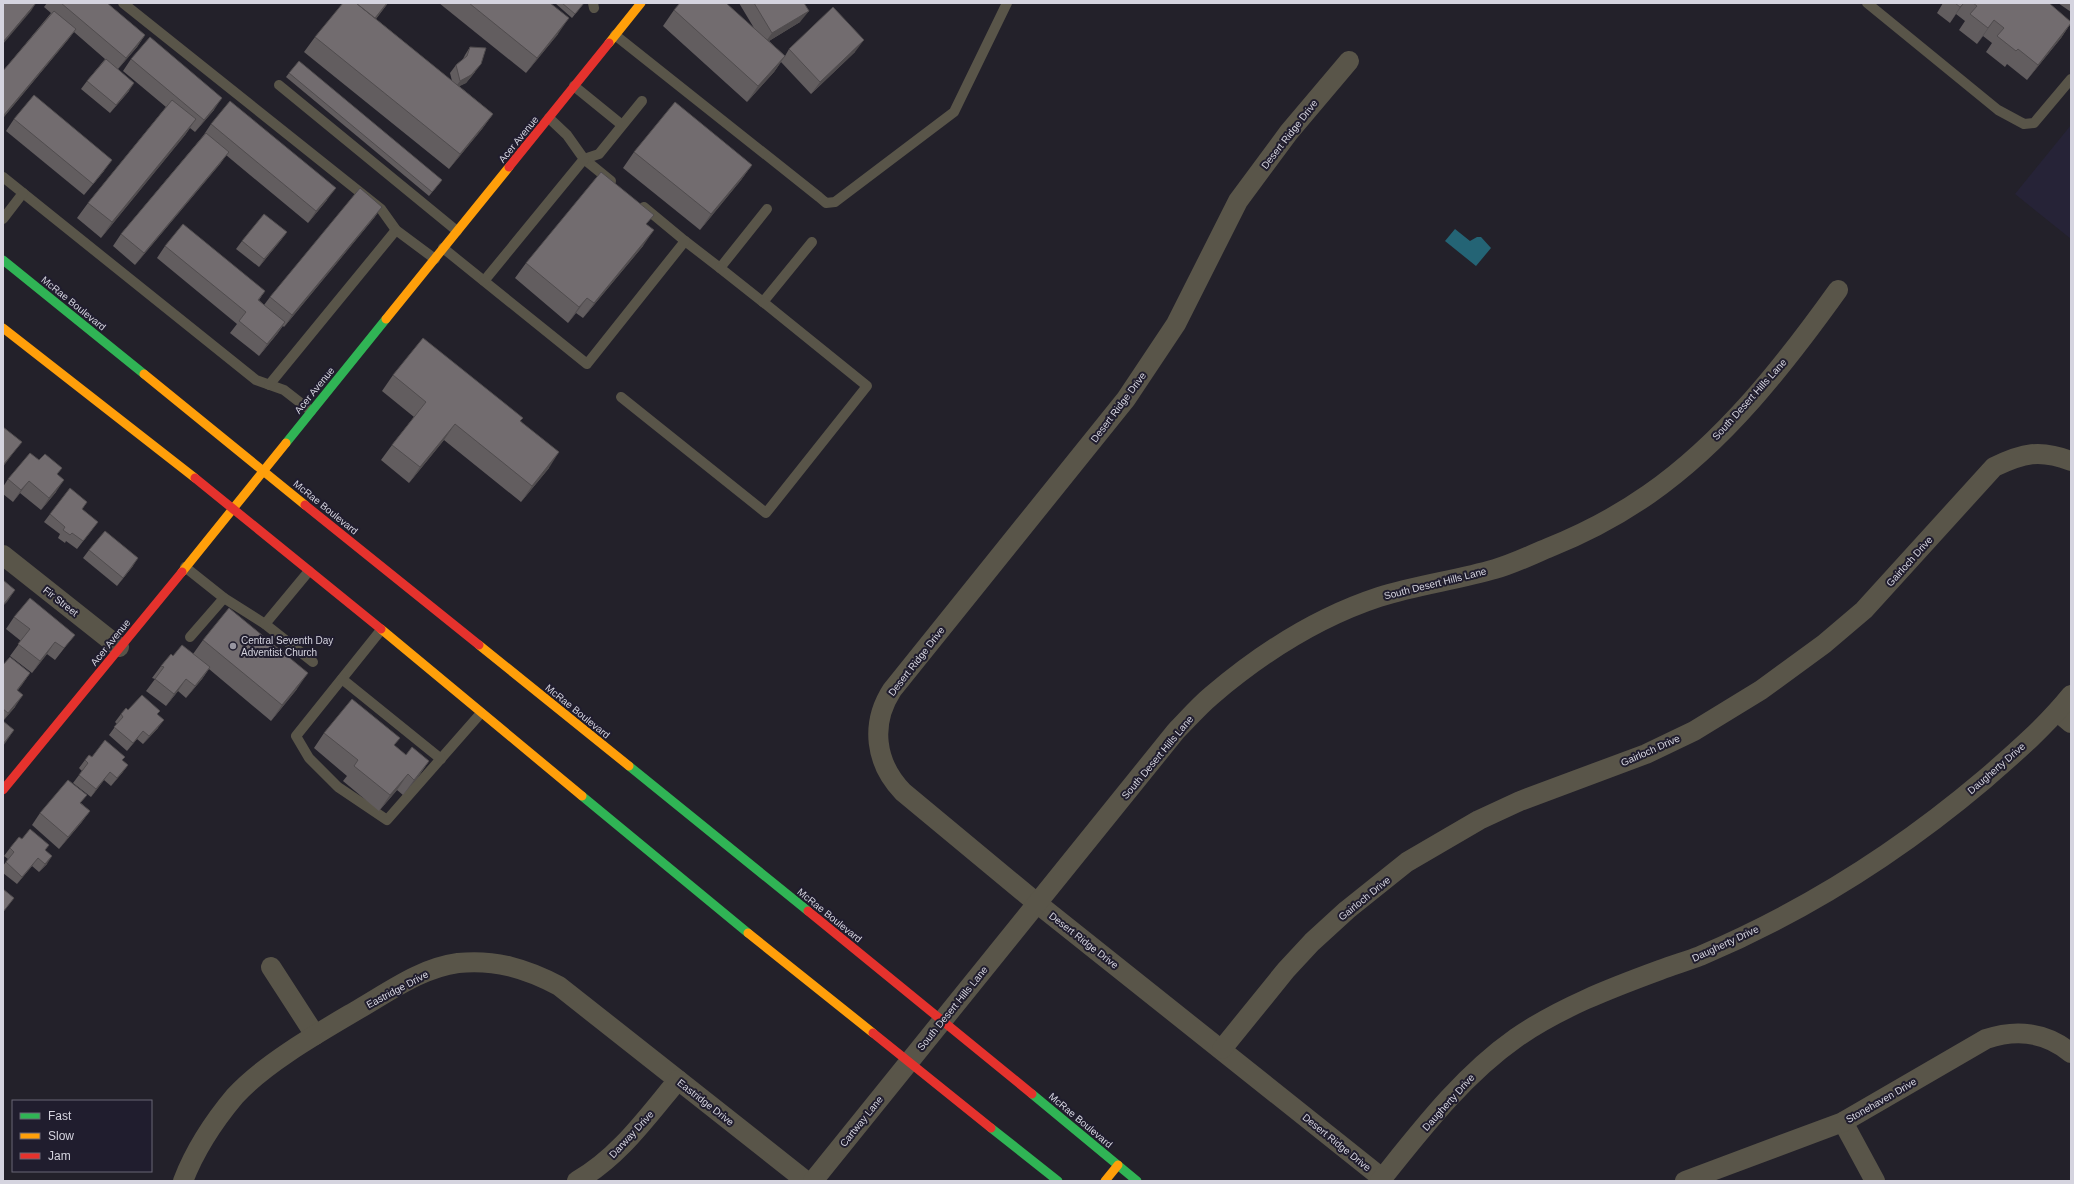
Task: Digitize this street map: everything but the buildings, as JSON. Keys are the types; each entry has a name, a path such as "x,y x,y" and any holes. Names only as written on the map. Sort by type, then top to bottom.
{"main road":[{"name":"Acer Avenue","path":"3,790 234,508 263,470 549,118 640,3"},
{"name":"McRae Boulevard","path":"3,260 942,1020 1137,1181"},
{"path":"3,328 234,508 750,934 1058,1181"},
{"path":"1105,1181 1118,1165"}],"street":[{"name":"Desert Ridge Drive","path":"1348,61 1289,132 1238,201 1176,324 1126,399 892,690 886,700 880,716 877,734 879,752 885,768 895,784 1038,904 1222,1049 1381,1180"},
{"name":"South Desert Hills Lane","path":"909,1061 1038,904 1176,731 1209,697 1252,663 1302,633 1339,614 1392,594 1496,569 1550,548 1604,520 1649,494 1694,458 1730,424 1806,332 1838,290"},
{"name":"Gairloch Drive","path":"1222,1049 1286,970 1312,942 1347,910 1407,862 1479,820 1520,801 1646,754 1680,737 1761,690 1824,644 1864,610 1994,467 2027,454 2045,453 2071,461"},
{"name":"Fir Street","path":"3,555 119,647"},
{"name":"Daugherty Drive","path":"1381,1180 1448,1099 1477,1069 1515,1039 1568,1008 1658,971 1700,956 1756,929 1840,884 1895,848 1960,800 2010,757 2064,717 2071,695"},
{"name":"Eastridge Drive","path":"183,1181 204,1138 236,1096 257,1076 315,1035 410,979 429,971 457,963 486,962 510,965 538,975 559,986 806,1181"},
{"path":"271,967 315,1035"},
{"name":"Stonehaven Drive","path":"1685,1181 1843,1122 1986,1039 1998,1035 2029,1033 2047,1038 2071,1053"},
{"name":"Cartway Lane","path":"813,1181 909,1061"},
{"name":"Darway Drive","path":"577,1181 606,1160 629,1139 678,1080"},
{"path":"1843,1122 1874,1181"}],"lane":[{"path":"123,3 381,209 396,230 435,259"},
{"path":"615,35 826,203 835,202 954,112 1007,3"},
{"path":"1867,3 1998,110 2024,124 2034,123 2071,79"},
{"path":"279,86 457,231"},
{"path":"574,86 622,125"},
{"path":"484,281 584,159 599,154 642,101"},
{"path":"549,118 567,135 584,159 620,188"},
{"path":"3,177 256,380 284,390 311,411"},
{"path":"3,219 23,193"},
{"path":"621,397 766,513 867,386 638,202"},
{"path":"720,268 767,209"},
{"path":"269,385 396,230"},
{"path":"443,248 587,364 685,241"},
{"path":"763,302 812,242"},
{"path":"185,568 224,598 265,624 313,662"},
{"path":"265,624 309,570"},
{"path":"190,636 224,598"},
{"path":"381,630 296,736 309,758 338,787 387,820 481,713"},
{"path":"342,679 441,759"}],"shaded area":[{"path":"2071,125 2071,239 2015,194"}],"water":[{"path":"1455,229 1470,241 1477,237 1481,237 1491,248 1476,266 1445,241"}],"traffic: fast":[{"path":"3,260 144,374"},
{"path":"286,443 386,319"},
{"path":"629,766 808,911"},
{"path":"582,796 748,933"},
{"path":"1032,1094 1137,1181"},
{"path":"991,1128 1058,1181"}],"traffic: slow":[{"path":"609,43 641,3"},
{"path":"386,319 509,167"},
{"path":"3,328 195,478"},
{"path":"144,374 305,505"},
{"path":"182,572 286,443"},
{"path":"381,629 582,796"},
{"path":"479,645 629,766"},
{"path":"748,933 873,1033"},
{"path":"1105,1181 1118,1165"}],"traffic: jam":[{"path":"509,167 609,43"},
{"path":"195,478 381,629"},
{"path":"305,505 479,645"},
{"path":"3,790 182,572"},
{"path":"808,911 1032,1094"},
{"path":"873,1033 991,1128"}],"place":[{"name":"Central Seventh Day Adventist Church","path":"233,646"}]}
